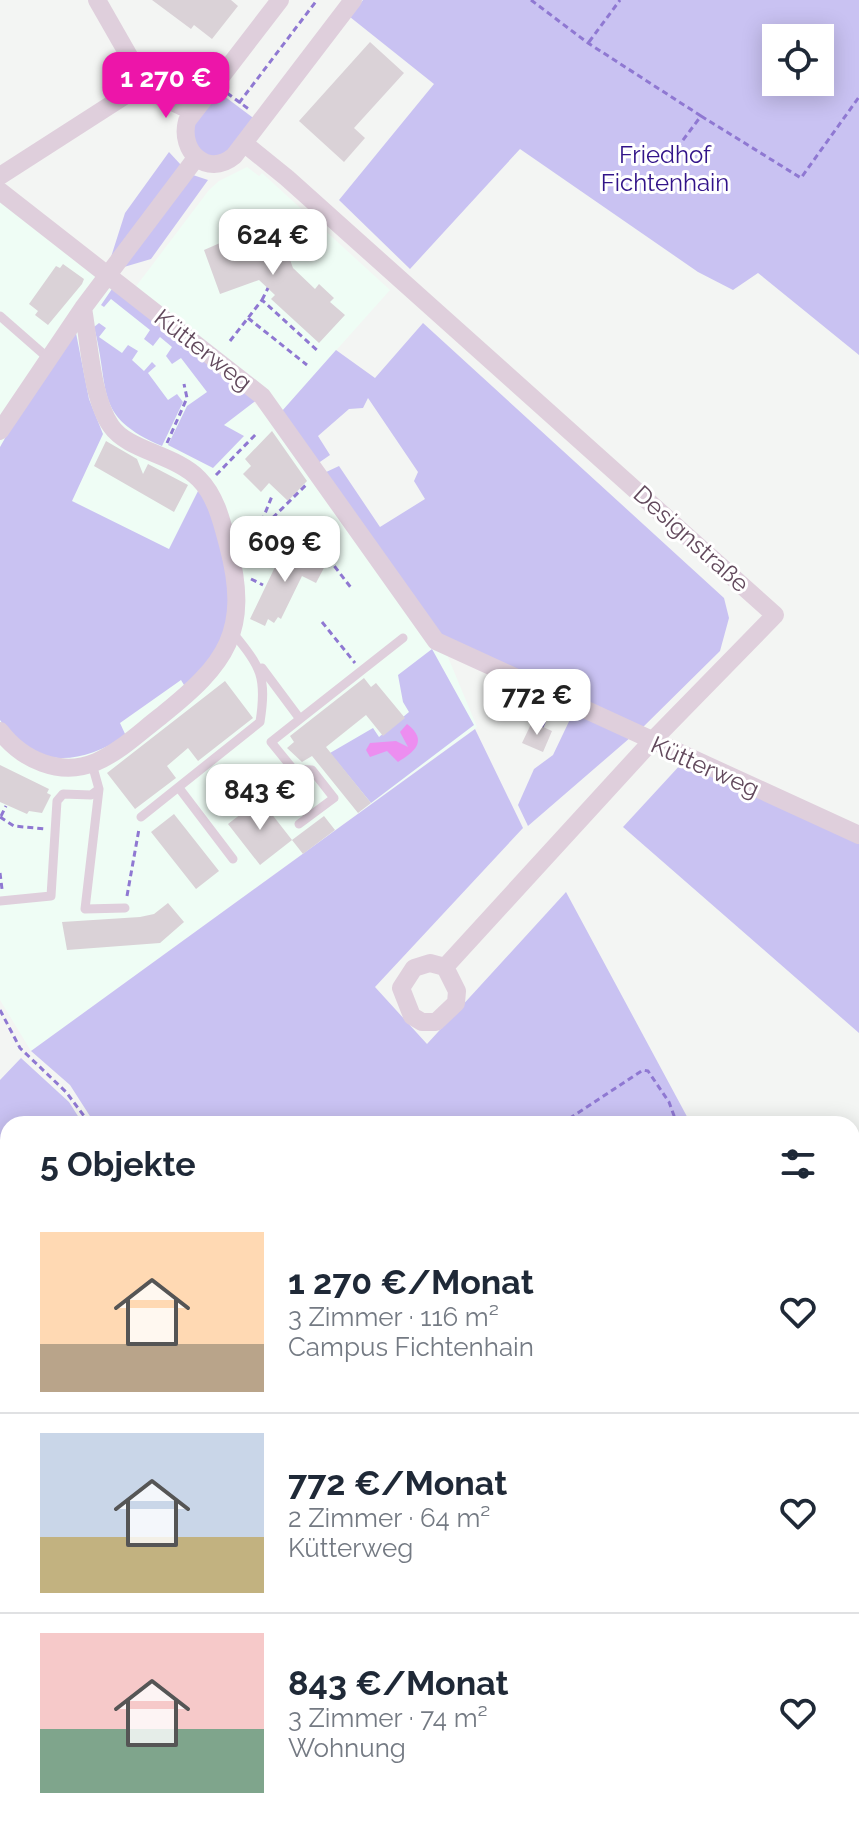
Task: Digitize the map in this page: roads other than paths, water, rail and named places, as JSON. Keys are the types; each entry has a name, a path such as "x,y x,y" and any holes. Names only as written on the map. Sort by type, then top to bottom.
{"street":[{"path":"97,0 149,91 193,112"},
{"path":"280,0 193,112 184,133 190,152 196,158 219,165 228,162 245,144 353,0"},
{"path":"0,176 126,95 149,91"},
{"name":"Designstraße","path":"245,144 287,178 775,615 651,742 445,967"},
{"path":"0,431 6,410 196,158"},
{"name":"Kütterweg","path":"0,191 262,396 436,641 859,835"},
{"path":"0,731 31,760 59,767 92,764 113,754 202,684 217,667 233,633 236,607 232,558 222,520 205,486 187,468 113,430 102,411 83,308"}],"lane":[{"path":"0,316 48,358"},
{"path":"233,633 300,719"},
{"path":"299,824 334,798 312,770 293,769 271,742 403,638"},
{"path":"141,817 260,722 263,700 260,665"},
{"path":"92,764 99,789 85,909 125,908"},
{"path":"179,788 233,859"},
{"path":"2,901 51,896 57,801 63,794 91,795 99,789"}],"park label":[{"name":"Friedhof Fichtenhain","path":"665,169"}]}
